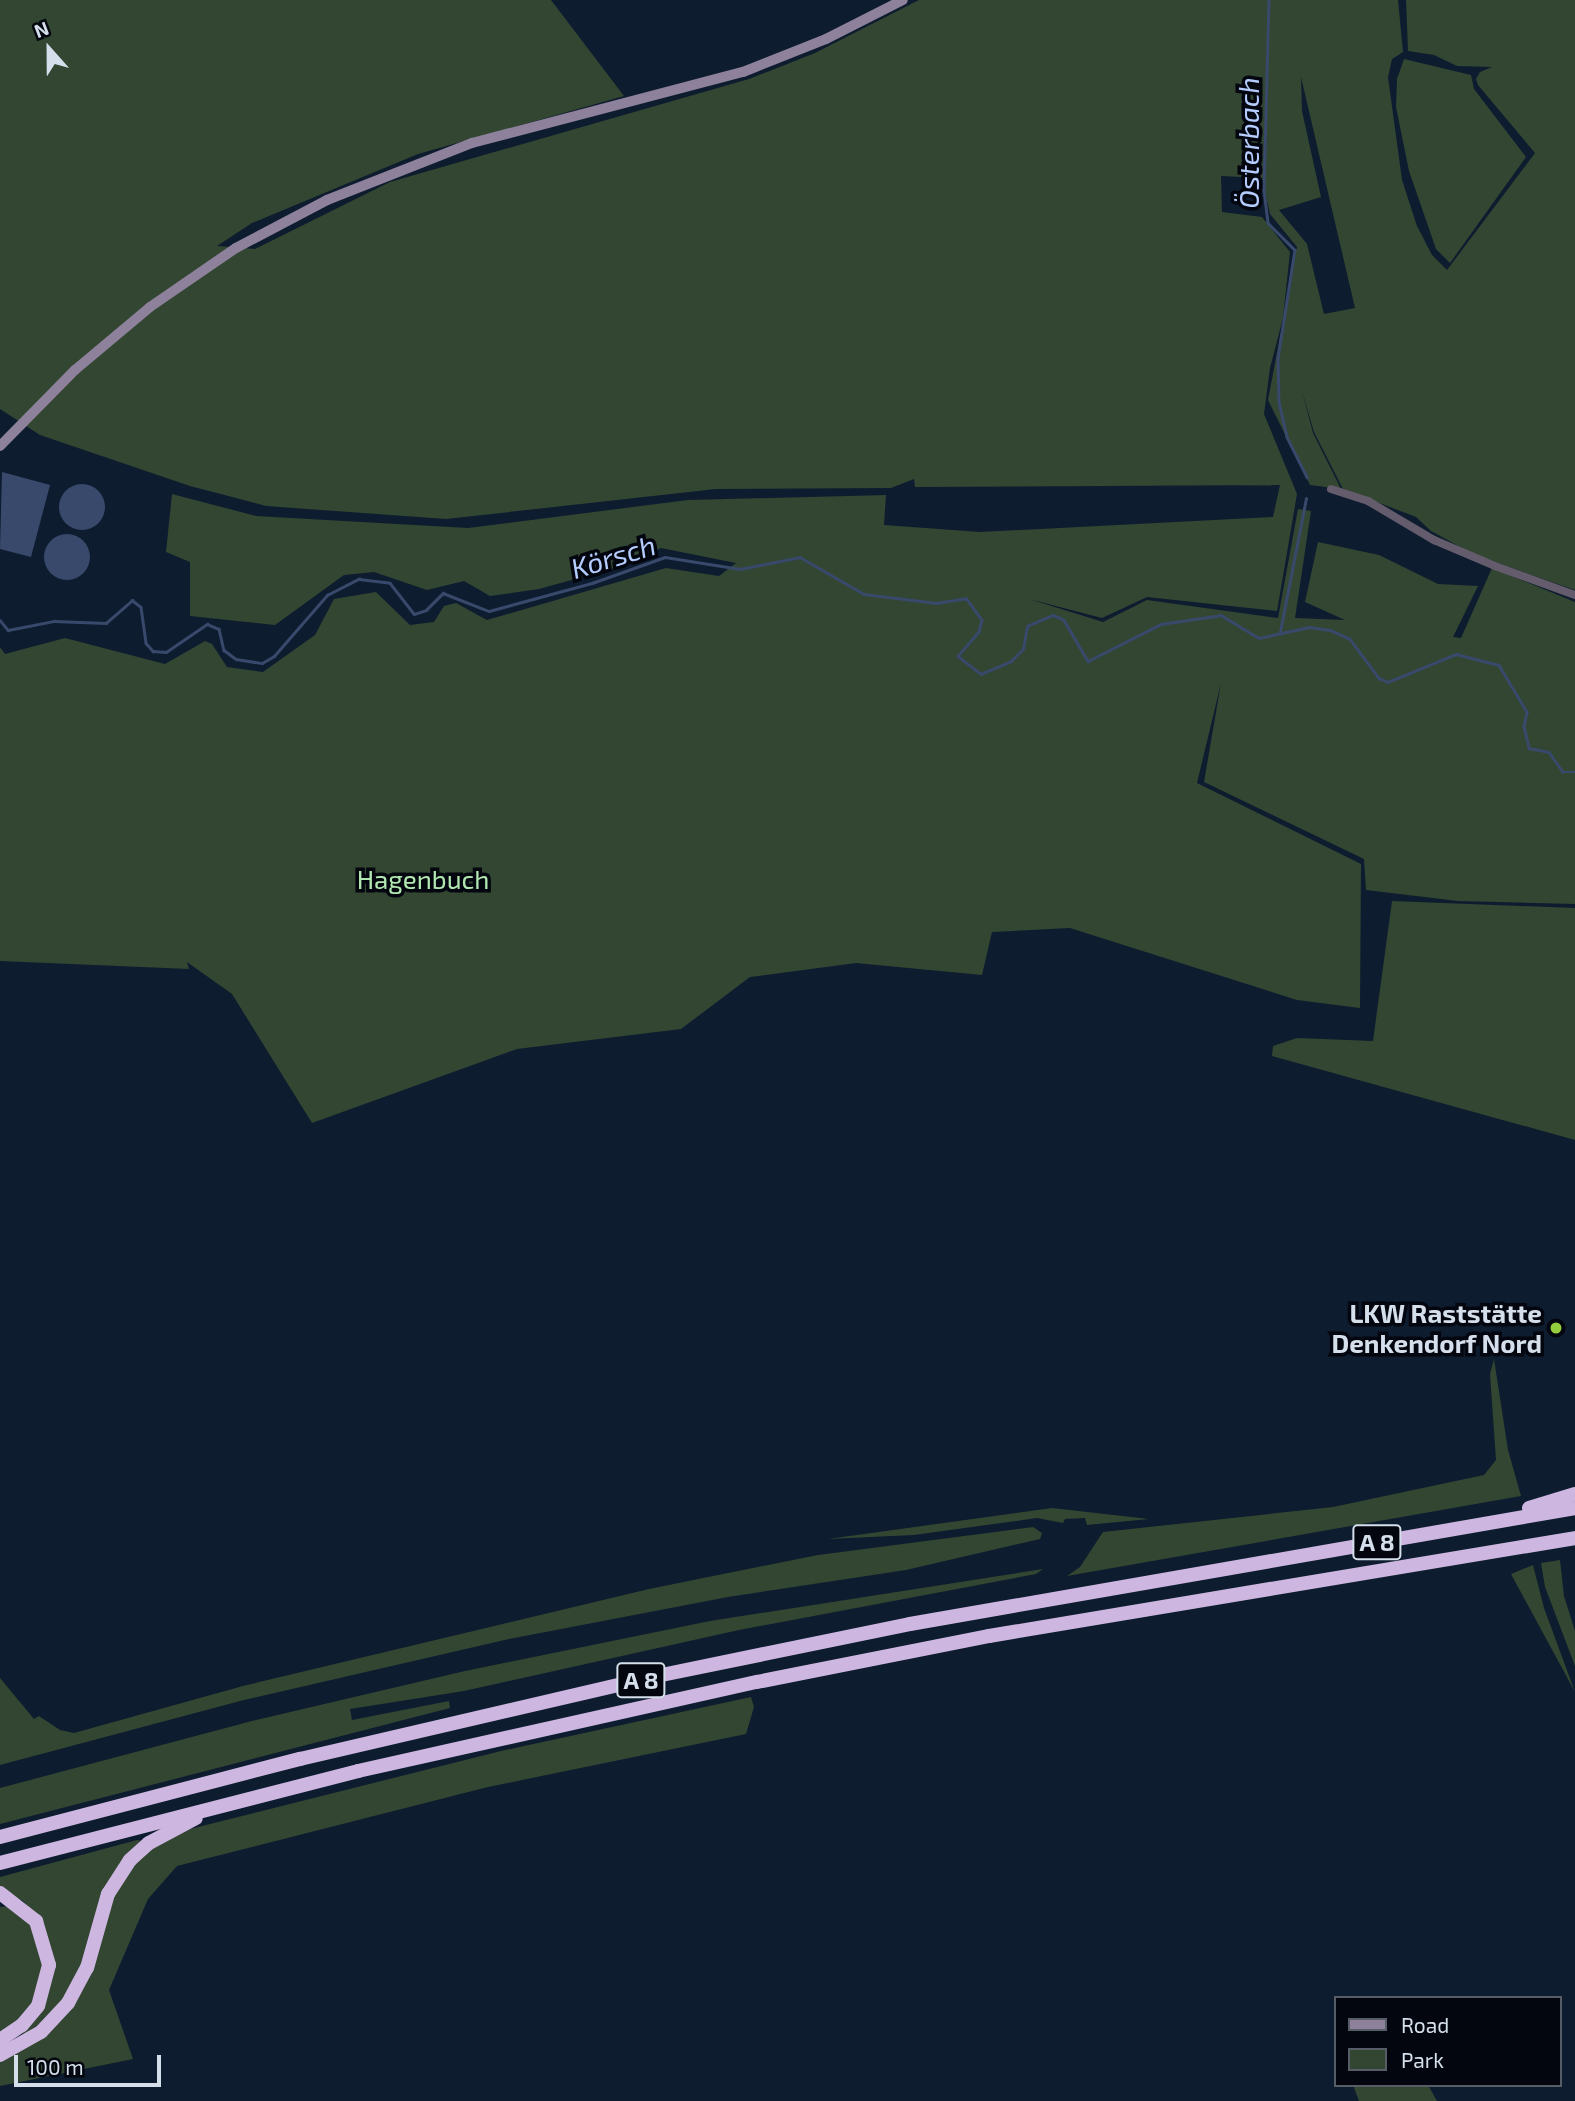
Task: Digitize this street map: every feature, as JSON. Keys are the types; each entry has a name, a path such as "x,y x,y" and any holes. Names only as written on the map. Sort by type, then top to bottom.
{"highway":[{"path":"1464,1527 1575,1494"},
{"name":"A 8","path":"0,1837 289,1762 647,1678 910,1624 1575,1508"},
{"name":"A 8","path":"0,1863 219,1805 562,1723 857,1661 1575,1538"},
{"path":"0,2055 41,2032 68,2003 87,1968 108,1894 130,1860 154,1840 219,1805"},
{"path":"0,1893 36,1921 50,1965 38,2007 0,2040"}],"main road":[{"path":"0,446 51,392 126,325 204,268 301,213 388,172 472,143 743,72 825,39 903,0"}],"street":[{"path":"1331,489 1368,501 1434,540 1575,595"}],"green space":[{"name":"Hagenbuch","path":"0,0 551,0 624,96 418,154 252,223 217,246 255,249 390,182 749,79 815,53 919,0 1398,0 1403,52 1392,59 1388,77 1402,180 1417,226 1432,255 1447,270 1535,153 1478,85 1476,79 1480,72 1492,67 1457,66 1434,55 1408,51 1406,0 1575,0 1575,590 1475,555 1431,531 1416,517 1343,489 1314,432 1302,391 1313,433 1341,489 1310,485 1268,400 1297,247 1270,214 1262,178 1221,176 1222,212 1262,217 1290,252 1283,318 1270,368 1264,414 1297,494 1277,611 1147,597 1102,618 1029,599 1103,622 1147,600 1278,618 1298,509 1311,511 1295,618 1345,620 1305,602 1318,542 1379,555 1438,584 1478,586 1453,637 1461,638 1492,568 1575,602 1575,904 1458,901 1366,890 1364,859 1204,782 1221,683 1197,783 1361,864 1360,1008 1297,1000 1070,928 992,932 982,975 856,963 750,977 681,1029 517,1049 312,1123 232,994 187,962 189,969 0,961 0,647 5,654 65,638 165,664 205,641 212,644 227,667 263,672 315,635 334,599 376,592 410,625 434,622 444,606 456,603 487,620 666,568 719,576 736,563 661,548 615,568 539,589 490,596 464,581 427,590 374,572 344,575 275,625 190,616 190,562 166,552 172,494 256,516 468,528 688,500 886,495 884,525 980,532 1273,517 1280,485 915,487 914,479 891,488 716,489 446,519 266,506 190,486 40,435 0,409","holes":["1301,77 1355,308 1324,314 1307,244 1279,210 1321,197 1302,111"]},
{"path":"1404,59 1471,75 1474,89 1526,157 1450,263 1436,249 1409,171 1396,107 1397,79"},
{"path":"1392,901 1575,908 1575,1140 1272,1056 1273,1046 1297,1038 1373,1041"},
{"path":"1494,1359 1508,1450 1521,1496 1067,1576 1080,1567 1103,1532 1333,1507 1484,1475 1496,1460 1490,1374"},
{"path":"1052,1508 1149,1519 1087,1525 1085,1518 1065,1519 1063,1523 1037,1518 914,1535 828,1539"},
{"path":"1033,1527 1042,1533 1040,1539 906,1570 728,1597 509,1639 244,1700 0,1765 0,1678 34,1719 39,1716 60,1730 74,1733 243,1686 649,1589 818,1555"},
{"path":"1560,1560 1564,1596 1575,1631 1575,1666 1545,1587 1541,1563"},
{"path":"1533,1565 1544,1608 1575,1692 1511,1574"},
{"path":"1043,1569 1036,1574 739,1630 464,1691 350,1709 352,1720 449,1701 450,1708 0,1824 0,1788 252,1721 465,1671 710,1621"},
{"path":"751,1697 754,1707 746,1734 488,1787 177,1866 148,1899 109,1990 133,2059 0,2086 0,2060 53,2028 112,1896 138,1858 182,1831 501,1751"},
{"path":"137,1840 142,1841 128,1855 71,1991 26,2038 22,2032 49,1993 52,1950 38,1918 23,1901 0,1889 0,1877"},
{"path":"9,1906 29,1919 45,1962 30,2010 0,2034 0,1907"},
{"path":"1354,2087 1429,2087 1437,2101 1359,2101"}],"water":[{"path":"2,472 50,485 31,557 0,549"},
{"path":"82,484 98,491 105,507 98,523 82,530 66,523 59,507 66,491"},
{"path":"67,534 83,541 90,557 83,573 67,580 51,573 44,557 51,541"}],"waterway":[{"name":"Österbach","path":"1269,0 1264,190 1268,223 1295,250 1278,358 1279,402 1287,437 1307,477"},
{"name":"Österbach","path":"1280,632 1306,498"},
{"name":"Körsch","path":"0,620 8,630 54,621 106,623 132,600 141,607 146,643 153,651 166,652 207,624 219,629 224,650 236,659 262,663 274,656 327,595 359,579 390,583 414,614 426,610 443,593 489,611 592,583 665,557 740,569 800,557 864,594 936,603 966,598 982,620 979,632 958,656 981,674 1011,661 1023,649 1027,626 1053,615 1064,620 1088,661 1161,624 1221,615 1259,638 1309,627 1330,630 1350,639 1379,678 1388,682 1456,654 1499,665 1527,712 1524,726 1529,748 1549,752 1563,772 1575,772"}],"place":[{"name":"LKW Raststätte Denkendorf Nord","path":"1556,1328"}]}
